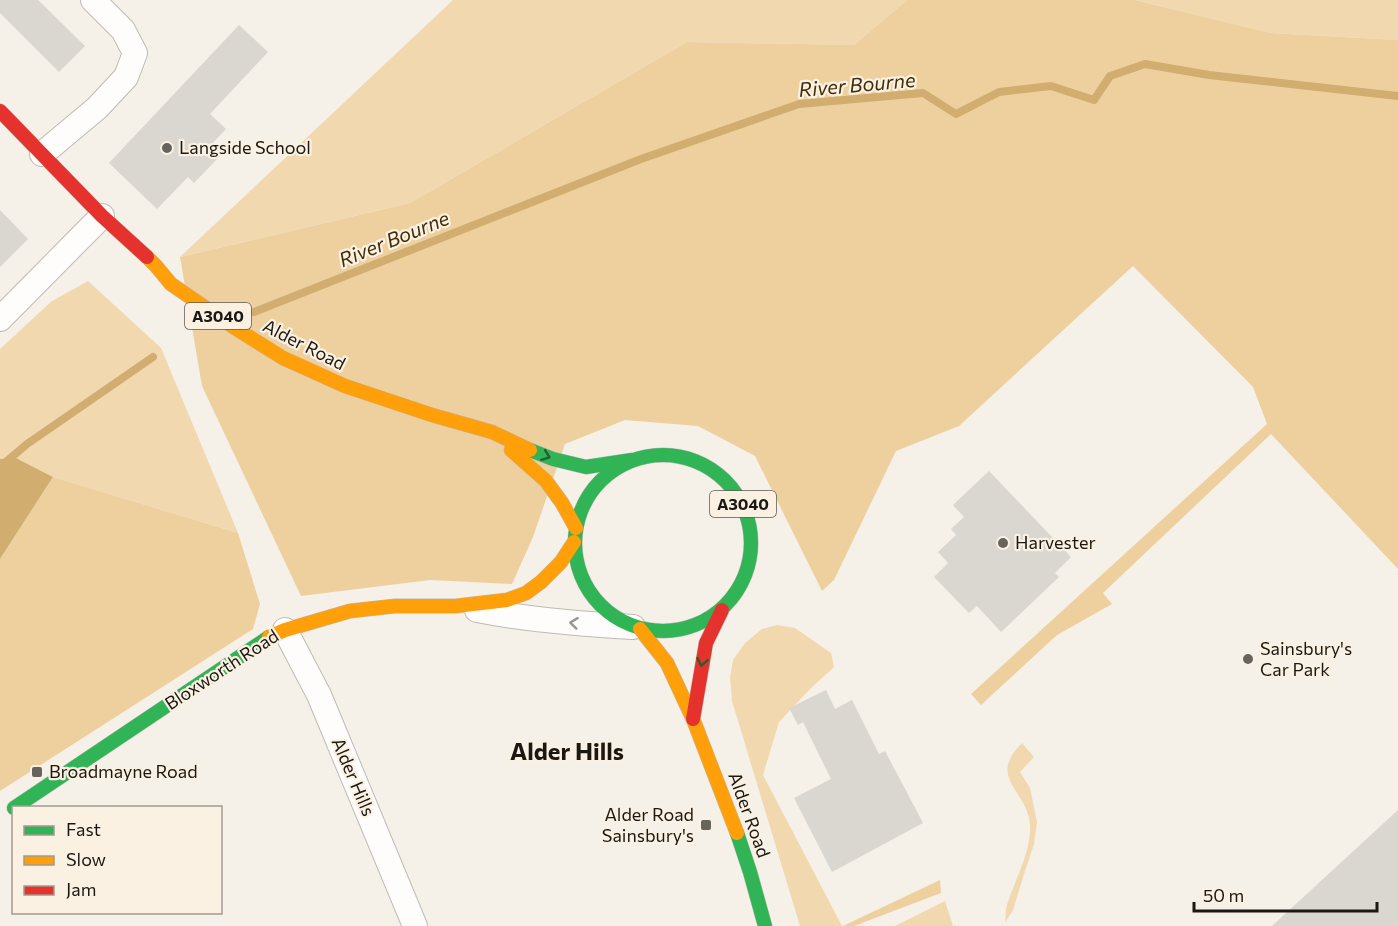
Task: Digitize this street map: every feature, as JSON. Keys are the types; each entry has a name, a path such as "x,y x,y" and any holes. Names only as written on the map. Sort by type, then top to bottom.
{"main road":[{"name":"Alder Road","path":"0,111 102,216 156,266 171,284 283,358 345,386 492,432 553,459 586,467 633,460"},
{"name":"Alder Road","path":"492,432 546,481 562,503 575,535"},
{"name":"A3040","path":"666,455 689,459 705,465 722,477 734,490 747,514 750,525 751,553 747,570 737,592 722,609 699,624 663,632 636,628 605,611 589,592 579,571 575,535 585,502 596,486 610,473 645,456 666,455"},
{"name":"Bloxworth Road","path":"17,806 265,639 285,630 350,611 395,606 456,606 507,600 526,593 541,582 561,562 575,535"},
{"name":"Alder Road","path":"693,719 706,643 722,609"},
{"name":"Alder Road","path":"636,628 667,663 693,719 734,824 765,926"}],"street":[{"path":"42,154 96,108 126,77 135,53 123,30 93,0"},
{"path":"0,319 102,216"},
{"name":"Bloxworth Road","path":"456,606 510,617 636,628"},
{"name":"Alder Hills","path":"285,630 319,695 415,926"}],"shaded area":[{"path":"453,0 907,0 854,45 687,42 410,203 180,257"},
{"path":"907,0 1135,0 1271,33 1398,40 1398,569 1271,434 1103,593 1112,604 1057,635 981,705 971,694 1267,424 1253,387 1133,266 959,426 896,451 834,580 822,591 755,456 698,426 625,420 565,444 533,537 512,584 430,580 301,596 202,386 180,257 410,203 687,42 854,45"},
{"path":"1135,0 1398,0 1398,40 1271,33"},
{"path":"88,281 161,348 238,533 53,477 16,458 0,459 0,349 52,301"},
{"path":"16,458 53,477 0,559 0,459"},
{"path":"53,477 238,533 260,604 253,629 0,791 0,559"},
{"path":"777,625 795,628 831,653 834,667 779,722 763,775 842,926 800,926 732,701 730,677 733,660 745,643 762,629"},
{"path":"1022,743 1034,757 1020,772 1030,788 1037,822 1034,844 1013,910 1005,923 1007,905 1025,856 1030,835 1028,813 1008,776 1008,766 1012,755"},
{"path":"940,880 941,893 854,926 843,926"},
{"path":"945,901 953,926 895,926"}],"building":[{"path":"0,0 38,0 85,46 59,72 0,13"},
{"name":"Langside School","path":"239,25 268,52 210,114 226,129 209,147 220,156 194,183 188,177 157,209 109,163"},
{"path":"0,210 28,239 0,267"},
{"name":"Harvester","path":"989,471 1071,557 1055,573 1059,577 1001,632 977,606 969,613 934,577 948,563 938,552 956,535 951,529 964,517 953,505"},
{"path":"826,690 835,709 852,700 879,754 885,751 923,823 832,872 794,798 831,779 803,722 798,725 789,708"},
{"path":"1398,810 1398,926 1272,926"}],"waterway":[{"name":"River Bourne","path":"254,312 641,159 799,104 923,93 956,114 999,92 1051,86 1094,100 1110,76 1145,64 1209,75 1398,96"},
{"name":"River Bourne","path":"0,467 27,444 153,357"}],"traffic: fast":[{"path":"530,450 553,459 586,467 632,460"},
{"path":"663,455 680,456 697,461 726,480 745,509 750,526 751,543 750,560 745,577 726,606 697,625 680,630 663,631 646,630 629,625 600,606 581,577 576,560 575,543 576,526 581,509 600,480 629,461 646,456 663,455"},
{"path":"17,806 269,637"},
{"path":"737,833 765,926"}],"traffic: slow":[{"path":"147,257 171,284 283,358 345,386 492,432 530,450"},
{"path":"511,450 546,481 576,528"},
{"path":"269,637 350,611 395,606 456,606 507,600 526,593 541,582 561,562 574,542"},
{"path":"640,629 667,663 693,719 737,833"}],"traffic: jam":[{"path":"0,111 102,216 147,257"},
{"path":"693,719 706,643 722,610"}],"place":[{"name":"Langside School","path":"167,148"},
{"name":"Harvester","path":"1003,543"},
{"name":"Sainsbury's Car Park","path":"1248,659"},
{"name":"Broadmayne Road","path":"37,772"},
{"name":"Alder Road Sainsbury's","path":"706,825"}],"district":[{"name":"Alder Hills","path":"567,752"}]}
